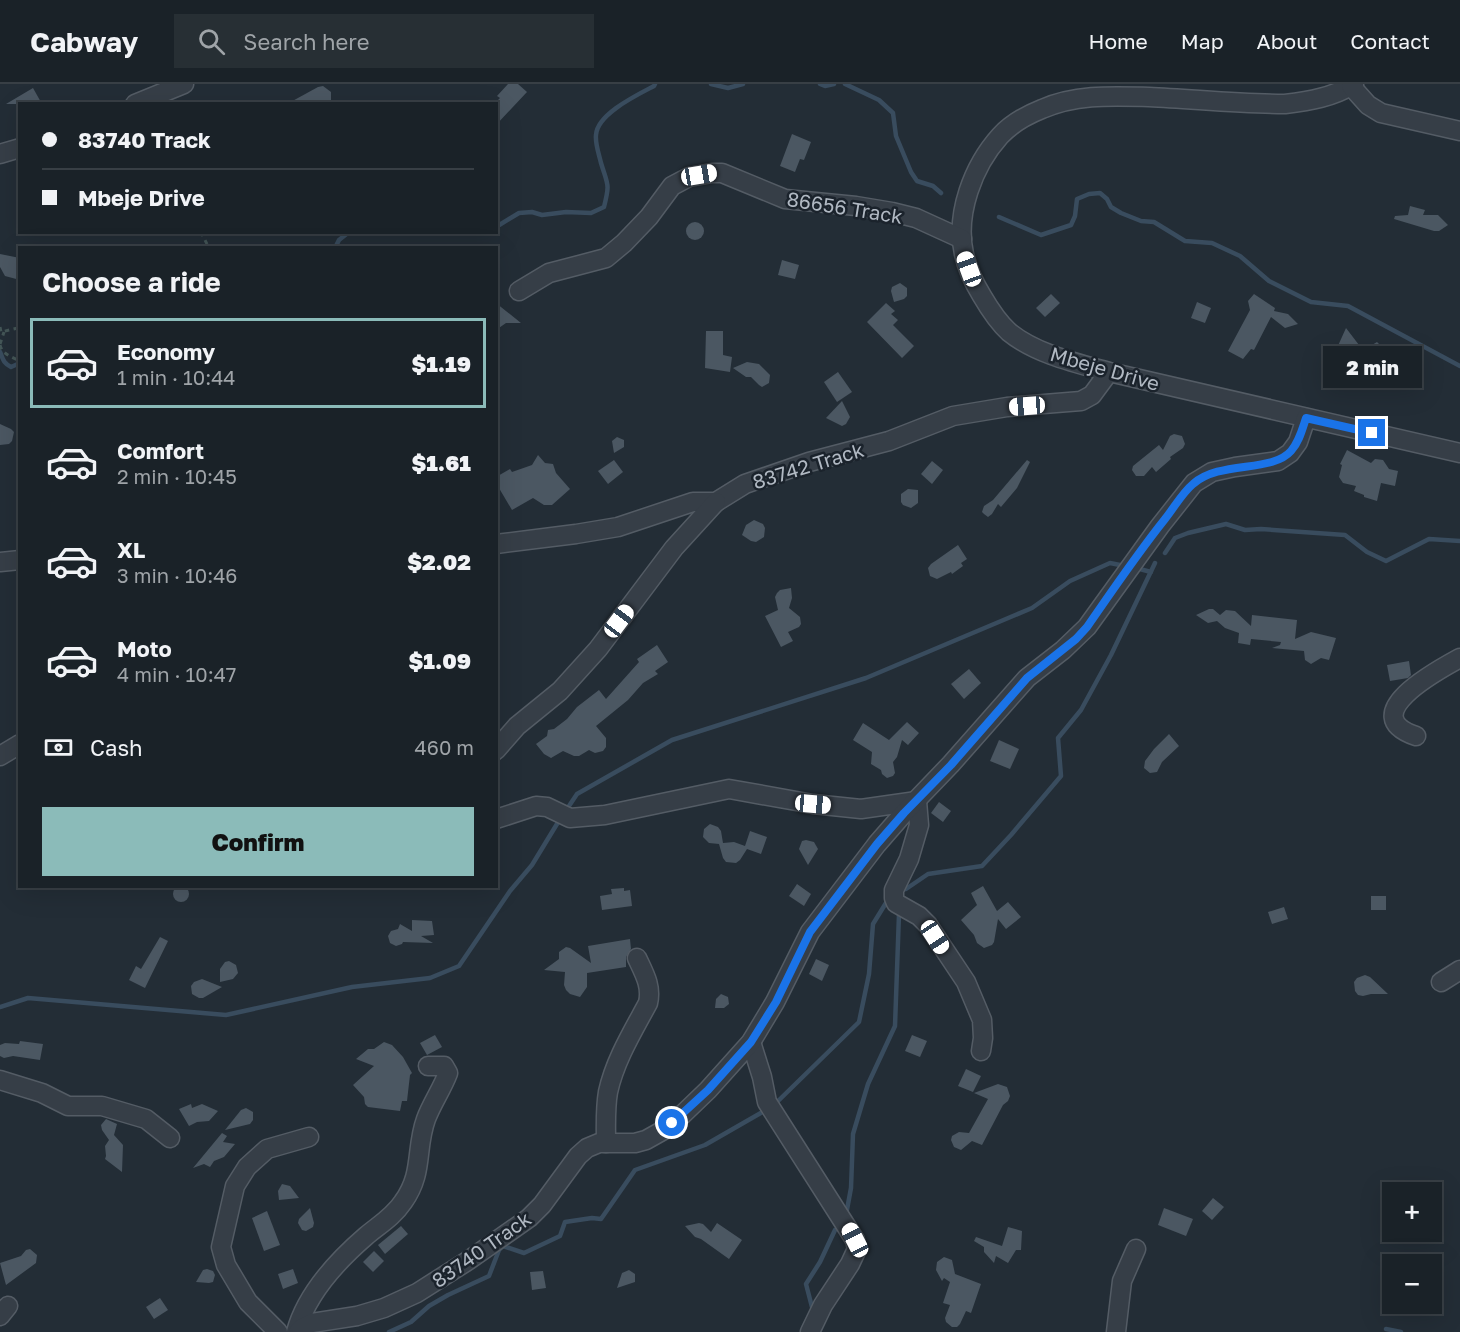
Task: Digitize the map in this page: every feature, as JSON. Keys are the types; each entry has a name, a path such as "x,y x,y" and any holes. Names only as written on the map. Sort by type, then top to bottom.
{"street":[{"path":"140,102 184,84"},
{"path":"1159,84 1179,98"},
{"path":"1352,85 1368,105 1381,113 1460,131"},
{"name":"Mbeje Drive","path":"1352,85 1331,95 1285,104 1179,98 1084,97 1042,109 1021,119 1002,134 982,162 965,206 962,239 964,255 974,283 988,306 1008,331 1065,360 1460,453"},
{"path":"0,154 18,149"},
{"name":"86656 Track","path":"519,291 549,273 606,258 649,218 672,186 689,177 712,173 722,173 785,199 856,206 916,218 962,239"},
{"name":"83742 Track","path":"498,544 618,527 693,502 716,502 745,484 809,462 898,438 953,416 999,408 1081,401 1092,395 1109,372"},
{"name":"83740 Track","path":"297,1332 312,1323 357,1316 384,1308 417,1293 529,1218 555,1190 578,1156 587,1148 606,1143 635,1143 646,1140 662,1131 708,1090 751,1042 776,1002 810,932 877,844 1027,678 1069,645 1087,627 1194,483 1212,472 1278,461 1290,453 1298,442 1306,418"},
{"path":"498,748 517,726 560,691 598,649 674,548 716,502"},
{"path":"0,562 18,560"},
{"path":"1416,736 1400,728 1395,720 1397,705 1412,688 1460,658"},
{"path":"0,756 18,745"},
{"path":"498,818 536,806 547,807 570,818 605,814 729,789 813,804 861,808 917,801 919,825 909,859 894,890 894,898 896,903 919,916 928,925 966,982 982,1020 981,1051"},
{"path":"606,1143 606,1110 614,1073 648,1003 650,994 646,977 637,958"},
{"path":"1441,982 1460,970"},
{"path":"751,1042 767,1102 855,1240 857,1249 850,1264 823,1305 810,1332"},
{"path":"297,1332 306,1307 320,1286 353,1248 396,1211 410,1191 418,1170 426,1119 448,1073 444,1066 428,1066"},
{"path":"0,1080 42,1093 68,1106 102,1106 146,1119 170,1138"},
{"path":"278,1332 248,1302 226,1265 221,1247 235,1186 247,1167 267,1149 309,1137"},
{"path":"1116,1332 1122,1281 1136,1249"}],"path":[{"path":"18,328 1,331 0,345 1,350 18,360"}],"building":[{"path":"508,84 518,84 527,92 498,123 498,102 496,102 500,98 497,96"},
{"path":"323,86 331,92 331,102 291,102"},
{"path":"33,88 41,102 18,102 18,104 6,104"},
{"path":"792,134 811,142 804,160 800,159 795,172 780,166"},
{"path":"1410,206 1425,210 1423,215 1438,215 1448,225 1439,231 1434,231 1394,219 1395,216 1408,215"},
{"path":"695,222 701,225 704,231 701,237 695,240 689,237 686,231 689,225"},
{"path":"0,254 18,258 18,279 5,276 0,267"},
{"path":"782,260 799,265 795,279 778,275"},
{"path":"900,283 907,288 907,296 894,302 892,287"},
{"path":"1051,294 1060,303 1045,317 1036,308"},
{"path":"1254,294 1275,308 1274,311 1288,314 1298,324 1285,328 1271,317 1254,350 1251,349 1243,359 1228,351 1250,310 1248,301"},
{"path":"1197,302 1211,308 1205,323 1191,318"},
{"path":"886,303 895,311 891,314 898,320 893,325 914,346 902,358 867,322"},
{"path":"498,305 521,323 506,323 498,329"},
{"path":"1346,328 1359,345 1354,356 1347,357 1343,376 1330,374 1332,359"},
{"path":"706,331 723,331 723,355 732,357 730,372 705,368"},
{"path":"1377,342 1385,350 1400,358 1395,369 1403,380 1403,384 1398,389 1391,388 1388,375 1374,368 1379,360 1367,348"},
{"path":"747,362 759,364 770,375 769,383 762,387 751,377 746,377 733,368"},
{"path":"838,372 852,392 837,402 824,382"},
{"path":"842,401 850,417 842,426 826,418"},
{"path":"0,424 14,432 9,444 0,445"},
{"path":"1174,434 1182,436 1185,444 1183,448 1170,457 1171,459 1156,472 1152,467 1144,476 1136,476 1132,470 1133,466 1159,445 1163,450 1170,436"},
{"path":"617,437 624,440 624,447 614,453 612,441"},
{"path":"1347,450 1371,463 1375,459 1383,460 1389,469 1398,471 1395,486 1381,483 1377,501 1354,491 1356,486 1343,483 1339,477 1342,465 1340,464"},
{"path":"538,455 545,463 553,464 556,473 570,489 552,505 544,505 533,498 512,510 498,486 498,476 510,469 512,472 532,465"},
{"path":"614,460 623,472 608,484 598,471"},
{"path":"1027,460 1030,462 1017,488 1001,507 998,504 988,517 982,512 984,506 993,500"},
{"path":"932,461 943,470 932,484 921,474"},
{"path":"908,489 918,490 918,503 911,508 901,502 901,494"},
{"path":"754,520 763,524 765,528 764,537 756,542 742,535 746,525"},
{"path":"958,545 967,559 961,563 963,566 952,574 951,572 937,579 930,576 928,568 931,564"},
{"path":"791,588 792,598 789,608 800,617 801,624 788,632 793,641 781,647 765,616 778,610 775,597 777,593 780,590"},
{"path":"1213,609 1220,615 1226,610 1235,611 1251,626 1252,615 1297,620 1295,639 1311,632 1336,638 1329,660 1321,658 1311,664 1305,660 1304,651 1272,648 1280,645 1281,642 1251,639 1250,645 1238,643 1239,633 1225,628 1217,621 1208,623 1196,615"},
{"path":"657,645 668,662 655,671 658,674 643,683 628,700 596,726 606,738 606,747 603,751 595,753 589,750 579,756 574,756 563,751 551,758 544,754 536,744 547,736 548,730 554,729 567,719 577,707 599,690 606,699 639,662 637,659"},
{"path":"1409,661 1411,675 1408,678 1390,681 1387,665"},
{"path":"969,669 981,683 964,699 951,684"},
{"path":"907,722 919,733 908,745 902,740 897,757 893,762 895,773 887,778 881,770 871,764 872,752 853,740 863,723 889,740"},
{"path":"1169,734 1179,746 1162,762 1157,772 1150,773 1144,768 1145,761"},
{"path":"999,740 1019,749 1010,769 990,761"},
{"path":"939,802 951,811 943,822 931,813"},
{"path":"710,824 721,831 723,843 734,842 745,846 750,831 767,837 761,854 747,849 736,863 726,862 719,844 709,843 703,837 704,829"},
{"path":"802,841 814,842 818,849 808,865 799,849"},
{"path":"797,884 811,894 804,906 789,896"},
{"path":"983,886 997,911 1008,902 1021,917 1006,929 998,919 994,942 984,948 977,943 974,935 961,920 977,905 971,893"},
{"path":"175,888 187,888 189,897 184,902 178,902 173,897"},
{"path":"624,888 624,891 630,890 632,906 602,910 600,896 612,894 611,889"},
{"path":"1371,896 1386,896 1386,910 1371,910"},
{"path":"1284,907 1288,919 1272,924 1268,912"},
{"path":"412,920 432,921 434,935 421,936 433,943 403,942 396,946 390,943 388,936 391,931 398,929 400,924 412,931"},
{"path":"160,937 168,941 145,988 129,980 136,966 141,969"},
{"path":"630,939 631,949 626,957 626,967 587,973 587,987 580,997 566,990 565,972 544,970 559,959 559,952 566,947 591,963 588,946"},
{"path":"816,959 829,965 822,981 809,974"},
{"path":"229,961 236,965 238,973 233,979 220,982 220,969 225,962"},
{"path":"1365,975 1388,994 1358,995 1354,982"},
{"path":"202,979 222,987 199,998 192,994 191,986"},
{"path":"721,994 728,997 729,1004 724,1008 715,1008 716,999"},
{"path":"435,1035 442,1047 427,1055 420,1043"},
{"path":"912,1035 927,1041 920,1057 905,1051"},
{"path":"20,1041 43,1044 40,1060 0,1056 0,1045 19,1044"},
{"path":"384,1042 392,1045 403,1057 412,1073 407,1101 402,1101 400,1111 368,1107 364,1097 353,1085 374,1066 356,1059 368,1049 374,1049"},
{"path":"966,1069 981,1076 973,1092 958,1086"},
{"path":"998,1084 1007,1087 1010,1096 982,1145 972,1141 961,1150 954,1147 952,1136 959,1132 969,1133 988,1099 974,1093"},
{"path":"191,1104 192,1108 202,1104 218,1111 209,1121 197,1122 189,1126 179,1109"},
{"path":"246,1108 253,1112 253,1120 250,1124 225,1130 241,1110"},
{"path":"106,1119 117,1124 114,1135 123,1145 122,1172 105,1159 105,1146 109,1140 101,1125"},
{"path":"222,1133 227,1136 223,1142 235,1144 224,1157 214,1161 210,1167 204,1164 193,1168"},
{"path":"282,1184 290,1186 299,1198 279,1200 278,1191"},
{"path":"1213,1198 1224,1207 1212,1220 1202,1211"},
{"path":"310,1208 313,1227 306,1231 302,1230 298,1223 299,1219"},
{"path":"1164,1208 1193,1219 1186,1236 1158,1225"},
{"path":"267,1211 280,1245 264,1251 252,1218"},
{"path":"699,1223 711,1232 717,1223 742,1240 729,1259 695,1237 685,1226"},
{"path":"401,1226 408,1234 385,1254 378,1245"},
{"path":"1008,1227 1022,1231 1021,1250 1016,1250 1008,1263 996,1256 994,1263 984,1252 984,1247 974,1241 976,1237 1002,1246"},
{"path":"30,1249 37,1255 36,1263 6,1285 0,1263 21,1256"},
{"path":"374,1251 384,1261 373,1272 363,1262"},
{"path":"944,1257 952,1260 955,1274 981,1284 971,1313 966,1311 957,1327 952,1327 945,1318 950,1305 943,1303 950,1282 944,1278 942,1281 936,1270 937,1262"},
{"path":"293,1269 298,1283 283,1289 278,1274"},
{"path":"203,1270 213,1271 215,1275 213,1282 196,1282"},
{"path":"629,1270 635,1274 635,1282 617,1288 622,1273"},
{"path":"543,1271 546,1288 532,1290 530,1272"},
{"path":"160,1298 168,1310 154,1319 146,1307"}],"waterway":[{"path":"498,226 519,213 532,212 542,215 566,212 591,213 604,207 607,185 597,145 598,127 619,106 655,84"},
{"path":"711,84 728,88 743,84"},
{"path":"820,84 825,86 834,84"},
{"path":"845,84 879,100 893,113 896,136 911,172 917,181 933,186 941,193"},
{"path":"999,217 1041,235 1071,225 1075,216 1077,199 1089,194 1100,193 1111,207 1121,213 1141,221 1154,222 1185,241 1212,243 1240,256 1269,281 1311,302 1348,306 1460,366"},
{"path":"336,246 346,234"},
{"path":"0,352 5,362 11,367 18,364"},
{"path":"1165,553 1175,538 1226,524 1245,530 1345,535 1367,552 1386,561 1429,539 1460,541"},
{"path":"565,812 577,794 672,740 866,678 1032,608 1070,581 1110,563 1125,566"},
{"path":"899,890 906,889 928,874 982,866 1061,776 1058,738 1081,710 1111,655 1155,563"},
{"path":"1136,568 1151,572"},
{"path":"0,1007 28,998 226,1015 352,987 430,978 459,966 510,891 532,865 560,819"},
{"path":"776,1103 859,1022 869,974 873,924 889,898"},
{"path":"846,1215 851,1188 853,1134 868,1084 895,1026 899,914"},
{"path":"389,1332 411,1322 429,1306 448,1295 489,1276 499,1250 503,1246 524,1253 560,1236 565,1222 601,1219 635,1170 705,1145 766,1110"},
{"path":"813,1311 806,1284 820,1262 835,1230"},
{"path":"1386,1329 1401,1332"}],"route":[{"path":"672,1123 708,1090 751,1042 776,1002 810,932 877,844 951,765 1027,678 1076,639 1087,627 1194,483 1212,472 1278,461 1290,453 1298,442 1306,418 1372,433"}]}
